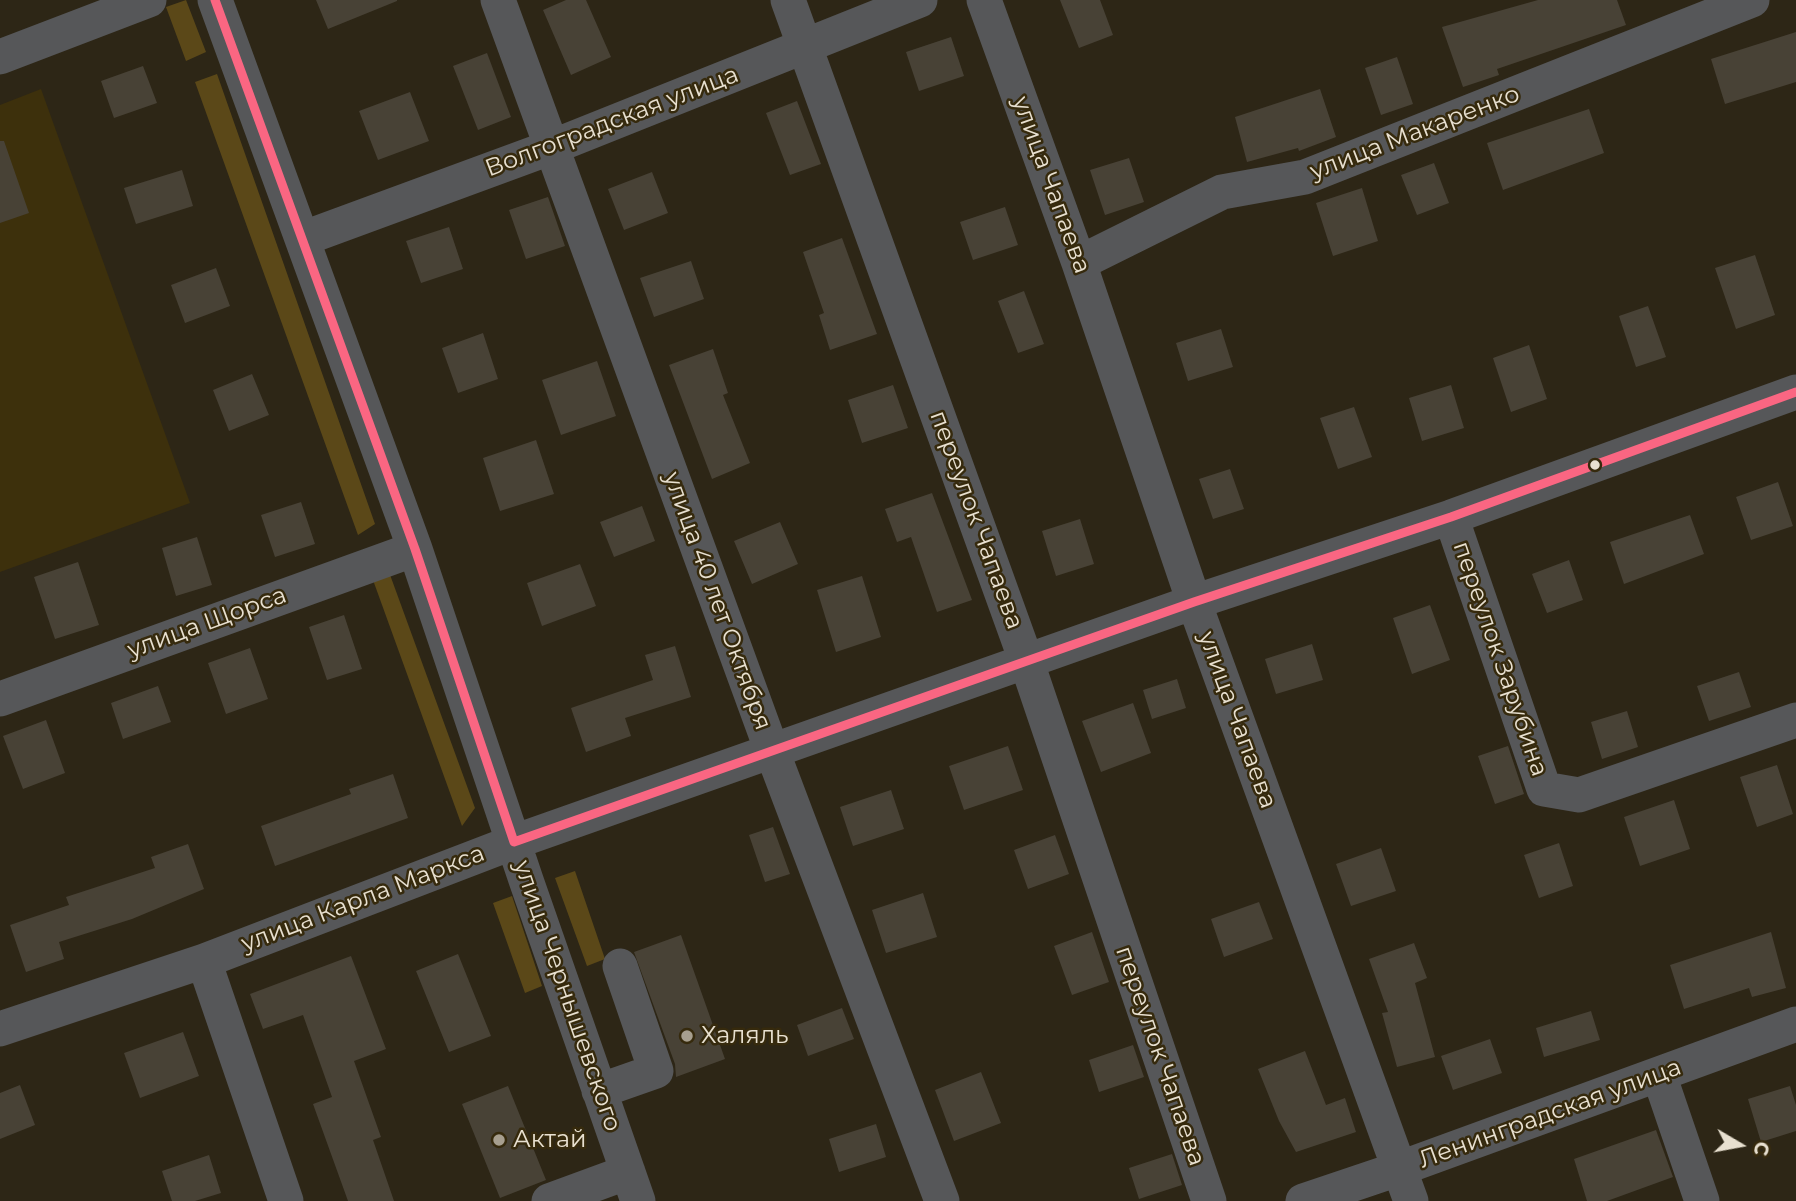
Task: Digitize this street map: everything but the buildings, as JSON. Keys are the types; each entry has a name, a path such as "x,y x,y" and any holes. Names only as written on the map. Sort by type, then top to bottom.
{"street":[{"path":"0,57 149,0"},
{"name":"улица Чернышевского","path":"215,0 415,549 633,1187"},
{"name":"улица 40 лет Октября","path":"498,0 772,751 942,1201"},
{"name":"переулок Чапаева","path":"788,0 1027,663 1209,1201"},
{"name":"Волгоградская улица","path":"302,239 552,147 920,0"},
{"name":"улица Чапаева","path":"984,0 1079,263 1194,602 1406,1185"},
{"name":"улица Макаренко","path":"1079,263 1222,192 1305,177 1752,0"},
{"name":"улица Карла Маркса","path":"0,1029 204,961 514,842 1194,602 1451,517 1796,392"},
{"name":"переулок Зарубина","path":"1451,517 1544,789 1579,795 1796,720"},
{"name":"улица Щорса","path":"0,699 415,549"},
{"path":"204,961 286,1201"},
{"path":"599,1091 656,1071 620,966"},
{"name":"Ленинградская улица","path":"1303,1201 1406,1185 1659,1075 1796,1024"},
{"path":"1659,1075 1702,1201"},
{"path":"549,1201 633,1187"}],"shaded area":[{"path":"186,0 206,52 186,61 166,7"},
{"path":"217,74 375,524 358,535 195,82"},
{"path":"41,89 190,503 0,572 0,105"},
{"path":"389,572 475,808 462,826 373,580"},
{"path":"575,871 605,959 587,966 555,878"},
{"path":"512,896 542,986 525,993 493,903"}],"transit line":[{"path":"215,0 415,549 514,842"},
{"path":"514,842 1194,602 1451,517 1796,392"}],"place":[{"name":"Халяль","path":"687,1036"},
{"name":"Актай","path":"499,1140"}]}
